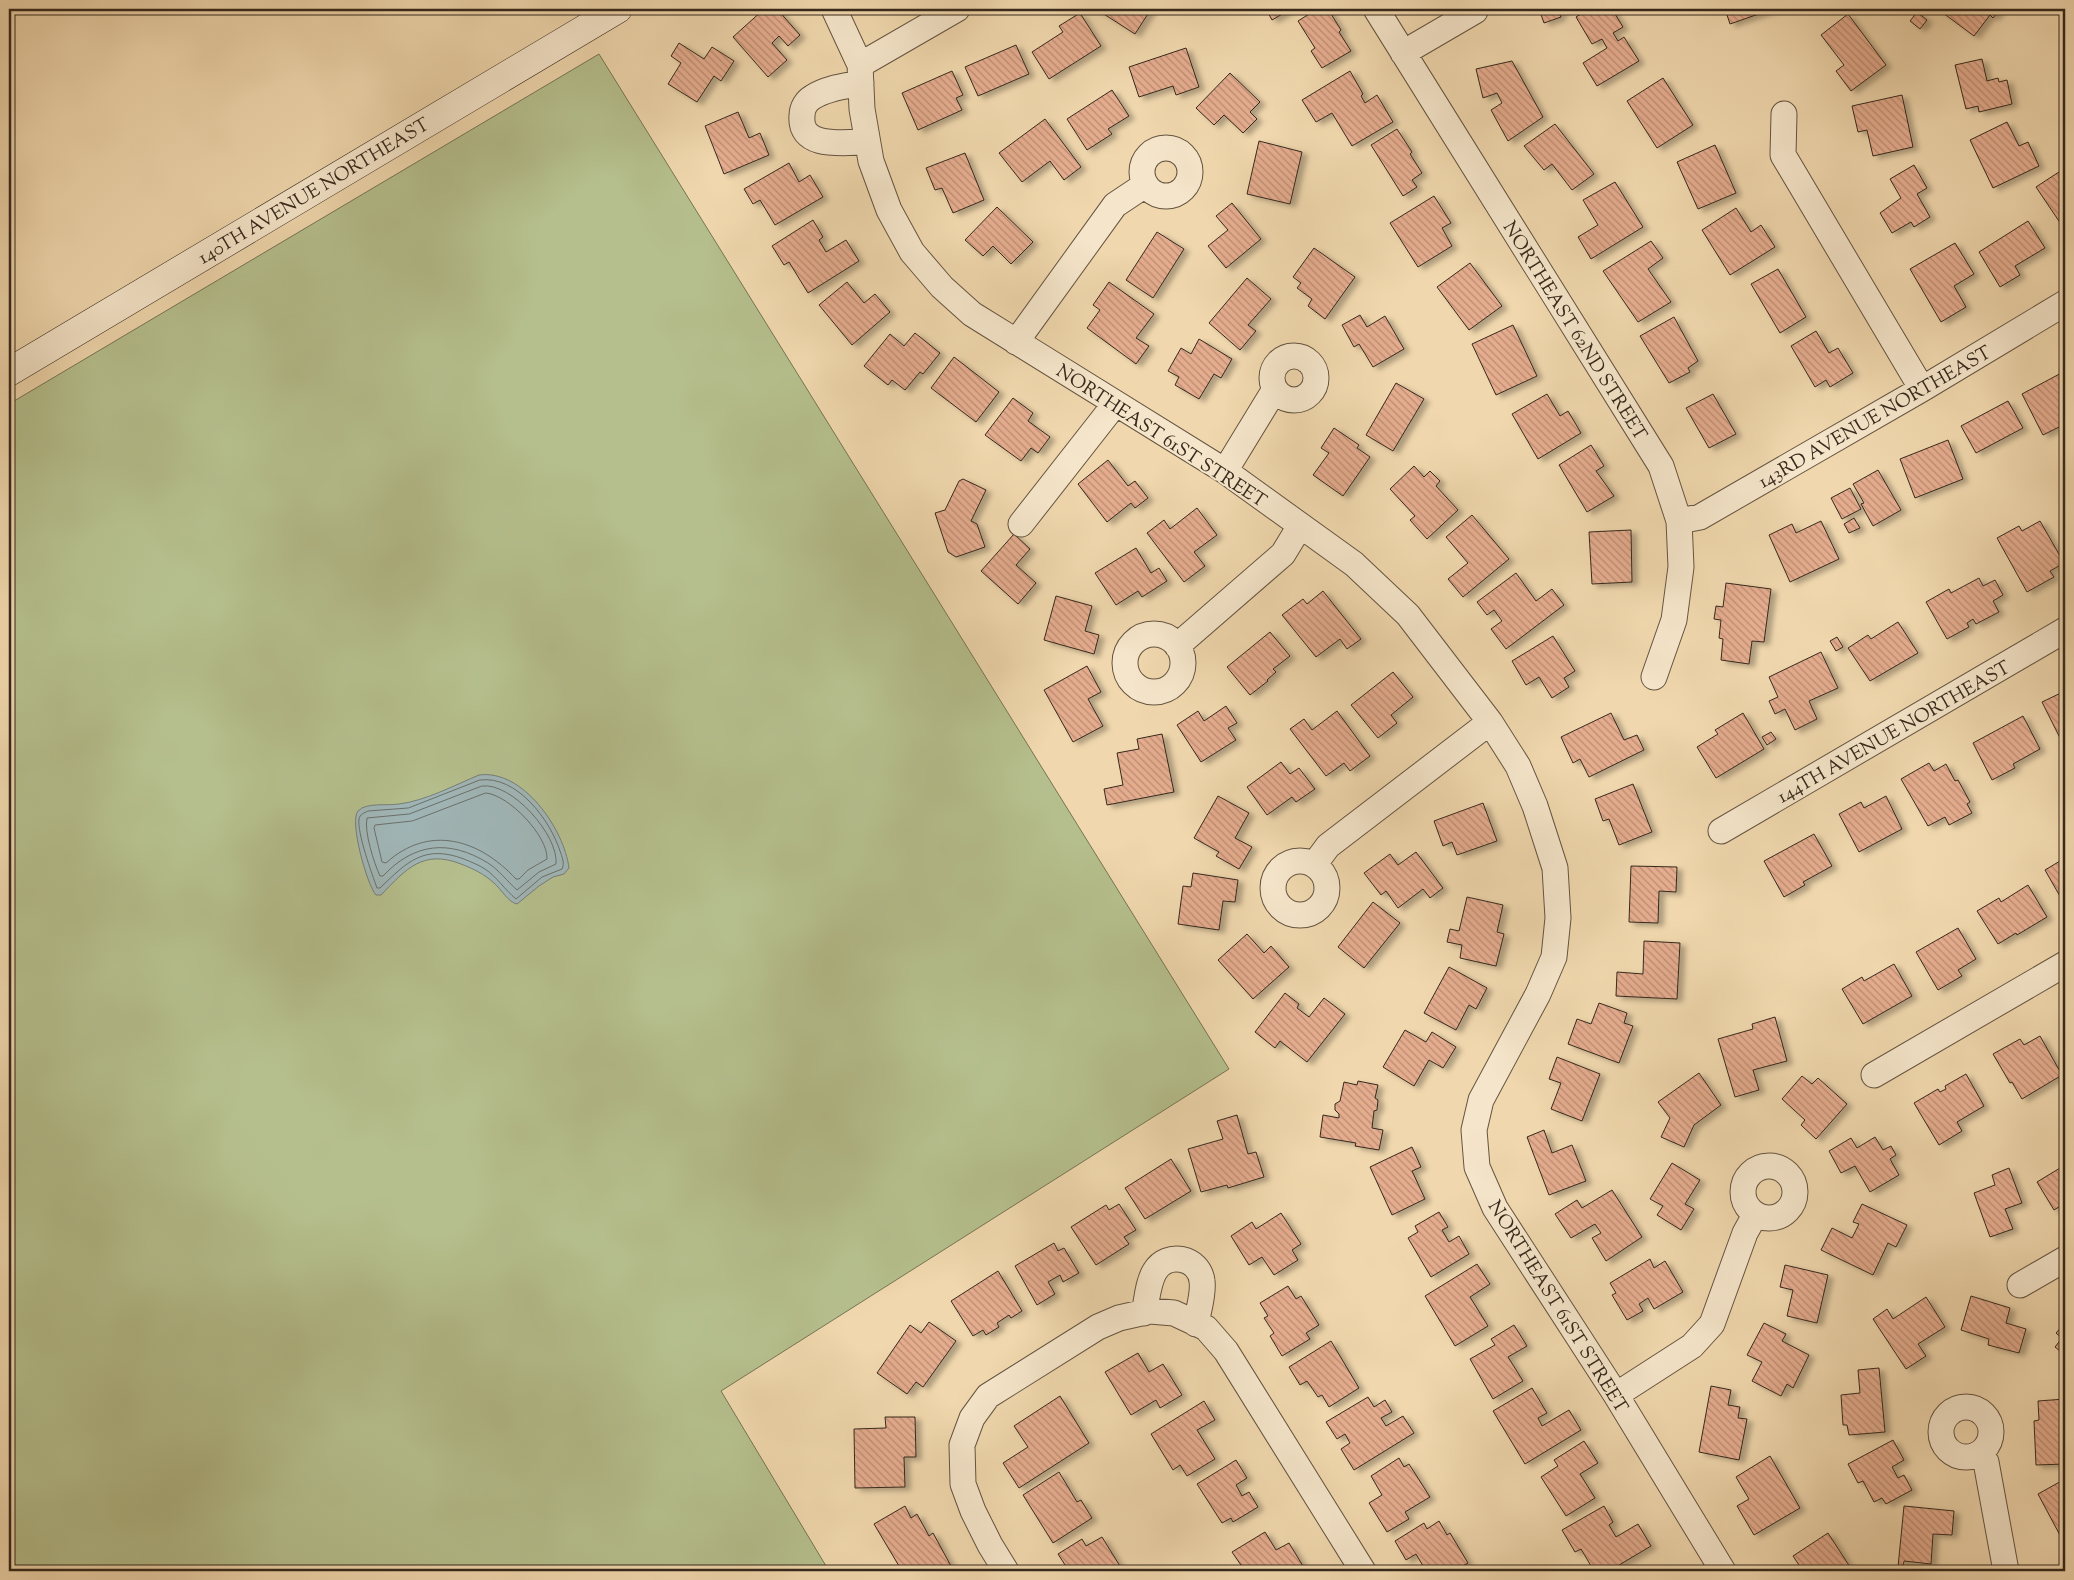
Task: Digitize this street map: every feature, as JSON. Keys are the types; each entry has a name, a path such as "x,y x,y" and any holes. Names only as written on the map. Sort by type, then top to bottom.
{"street":[{"name":"140TH AVENUE NORTHEAST","path":"9,372 618,9"},
{"name":"NORTHEAST 61ST STREET","path":"834,9 861,74 862,109 867,142 871,160 889,210 912,252 942,287 972,314 1225,471 1354,564 1408,615 1490,722 1518,766 1535,806 1555,868 1558,918 1554,957 1538,994 1481,1100 1474,1130 1477,1167 1495,1208 1616,1395 1723,1571"},
{"path":"867,142 822,142 809,135 802,122 804,107 814,96 861,74 957,9"},
{"name":"NORTHEAST 62ND STREET","path":"1376,9 1661,466 1679,521 1681,567 1674,620 1654,677"},
{"path":"1403,53 1475,11"},
{"path":"1784,114 1783,155 1922,389"},
{"path":"1016,342 1115,205 1145,186"},
{"name":"143RD AVENUE NORTHEAST","path":"1679,521 1700,517 2065,304"},
{"path":"1225,471 1272,394 1276,391"},
{"path":"1022,524 1116,404"},
{"path":"1177,646 1283,554 1300,526"},
{"name":"144TH AVENUE NORTHEAST","path":"1721,831 2065,630"},
{"path":"1314,865 1328,846 1490,722"},
{"path":"1874,1075 2065,964"},
{"path":"1616,1395 1692,1346 1712,1324 1745,1233 1755,1215"},
{"path":"1144,1313 1152,1277 1156,1269 1170,1259 1179,1259 1193,1264 1201,1276 1202,1283 1185,1318"},
{"path":"2020,1285 2065,1259"},
{"path":"1006,1571 986,1537 963,1484 962,1445 972,1418 988,1396 1098,1327 1119,1318 1150,1311 1185,1318 1206,1328 1226,1351 1363,1571"},
{"path":"1979,1454 1986,1462 2006,1571"}],"green space":[{"path":"599,54 1229,1069 721,1391 829,1571 9,1571 9,404"}],"water":[{"path":"479,775 495,776 511,782 539,805 559,836 566,853 569,868 564,874 553,877 517,904 511,901 494,883 479,872 448,860 426,860 407,870 381,895 376,895 368,879 357,839 356,817 358,811 366,806 399,804 419,800"}],"building":[{"path":"764,9 777,9 800,35 788,46 779,36 772,43 787,60 768,77 733,37"},
{"path":"1096,9 1151,9 1135,34"},
{"path":"1266,9 1291,9 1272,20"},
{"path":"1317,9 1328,9 1351,51 1322,68 1311,51 1315,48 1298,21"},
{"path":"1539,9 1569,9 1559,13 1561,17 1544,23"},
{"path":"1589,9 1612,9 1623,27 1613,33 1618,41 1624,37 1639,61 1597,86 1583,63 1607,48 1602,39 1592,44 1576,17"},
{"path":"1730,9 1773,9 1730,24 1726,12"},
{"path":"1940,9 2000,9 1993,18 1990,15 1974,36"},
{"path":"1917,12 1927,20 1920,29 1910,21"},
{"path":"1080,13 1101,46 1049,79 1032,52 1063,32 1059,26"},
{"path":"1848,14 1886,65 1851,91 1836,71 1844,65 1821,35"},
{"path":"679,43 704,59 712,47 734,61 721,81 714,76 697,102 668,84 681,63 671,56"},
{"path":"1016,45 1029,74 978,96 965,67"},
{"path":"1186,48 1199,87 1176,95 1173,86 1139,97 1129,67"},
{"path":"1982,59 1987,81 1998,78 1999,82 2007,80 2012,104 1979,112 1978,106 1966,109 1955,65"},
{"path":"1512,61 1543,117 1508,141 1491,110 1502,103 1497,93 1483,98 1476,69"},
{"path":"952,71 963,95 956,98 962,110 918,130 902,93"},
{"path":"1350,71 1363,94 1361,96 1365,103 1377,95 1393,122 1352,146 1332,113 1316,122 1302,100"},
{"path":"1230,73 1260,102 1250,112 1257,119 1243,133 1224,115 1214,125 1196,108"},
{"path":"1663,78 1693,125 1657,148 1627,101"},
{"path":"1112,90 1129,116 1108,129 1112,134 1087,150 1067,119"},
{"path":"1902,95 1913,147 1873,156 1867,130 1858,132 1852,106"},
{"path":"738,112 749,138 760,133 769,155 724,174 705,126"},
{"path":"1045,119 1081,167 1064,180 1050,161 1022,182 999,153"},
{"path":"2007,122 2019,146 2028,142 2039,166 1993,188 1970,140"},
{"path":"1555,124 1594,174 1572,190 1552,164 1544,170 1524,146"},
{"path":"1397,129 1412,152 1410,154 1422,173 1412,180 1417,187 1403,196 1371,145"},
{"path":"1259,141 1302,152 1290,204 1247,194"},
{"path":"1715,145 1736,193 1698,209 1677,162"},
{"path":"965,153 984,200 953,213 942,188 935,190 926,168"},
{"path":"789,163 799,182 810,175 823,197 775,225 760,200 753,204 744,189"},
{"path":"1914,165 1927,188 1917,194 1930,217 1914,227 1911,222 1892,233 1880,213 1901,198 1890,179"},
{"path":"2065,168 2065,230 2036,187"},
{"path":"1615,182 1643,227 1591,259 1578,237 1598,225 1583,200"},
{"path":"1434,196 1451,223 1442,228 1452,246 1418,267 1390,223"},
{"path":"1232,203 1261,239 1226,268 1208,246 1228,230 1216,216"},
{"path":"997,207 1033,242 1011,264 993,246 983,256 965,240"},
{"path":"1736,208 1751,232 1761,225 1775,247 1730,275 1702,230"},
{"path":"813,220 823,237 819,240 826,252 846,240 859,261 808,293 789,262 784,265 772,246"},
{"path":"2028,221 2045,248 2015,266 2020,275 2000,287 1979,252"},
{"path":"1157,232 1184,249 1153,298 1126,280"},
{"path":"1651,241 1663,258 1648,269 1671,302 1638,322 1603,271"},
{"path":"1955,243 1974,274 1954,286 1966,307 1941,322 1910,269"},
{"path":"1314,248 1355,277 1325,319 1308,306 1312,299 1297,288 1301,283 1293,277"},
{"path":"1470,263 1502,306 1469,330 1437,287"},
{"path":"1778,269 1806,317 1780,333 1751,284"},
{"path":"1247,278 1271,299 1248,325 1256,331 1240,350 1209,323"},
{"path":"847,282 864,303 875,294 890,312 852,345 819,305"},
{"path":"1109,282 1154,314 1136,338 1149,346 1136,364 1087,328 1100,310 1093,305"},
{"path":"1360,315 1367,327 1385,316 1404,349 1373,367 1359,344 1354,347 1342,325"},
{"path":"1674,317 1698,361 1688,368 1690,372 1669,383 1640,336"},
{"path":"1513,325 1537,376 1496,395 1472,344"},
{"path":"1816,331 1829,353 1838,348 1853,373 1830,387 1826,380 1815,387 1791,346"},
{"path":"915,333 940,353 923,374 920,372 905,390 892,380 888,385 864,366 890,334 904,346"},
{"path":"1199,339 1232,359 1221,378 1214,374 1199,399 1175,385 1179,377 1168,371 1181,348 1191,354"},
{"path":"954,357 999,392 976,422 931,388"},
{"path":"2065,371 2065,424 2043,435 2022,394"},
{"path":"1396,383 1424,399 1393,451 1366,435"},
{"path":"1547,394 1560,416 1568,411 1581,433 1538,459 1512,414"},
{"path":"1713,394 1736,434 1709,448 1686,408"},
{"path":"1013,398 1033,413 1028,421 1050,437 1038,453 1031,448 1021,461 985,435"},
{"path":"2008,401 2023,428 1976,453 1961,426"},
{"path":"1334,428 1359,445 1357,448 1370,457 1343,496 1313,475 1329,453 1321,448"},
{"path":"1948,440 1963,479 1915,498 1900,459"},
{"path":"1591,445 1604,466 1596,471 1614,496 1587,512 1559,465"},
{"path":"1108,460 1128,486 1135,481 1148,498 1135,508 1131,503 1107,522 1078,484"},
{"path":"1414,466 1424,477 1430,471 1440,481 1436,486 1458,510 1427,539 1410,520 1415,516 1390,489"},
{"path":"1878,470 1901,510 1873,526 1861,504 1864,503 1853,484"},
{"path":"963,479 986,490 971,521 977,524 985,547 956,557 948,552 935,513 945,510 959,481"},
{"path":"1850,488 1861,509 1842,519 1831,498"},
{"path":"1197,508 1217,535 1194,552 1205,566 1184,582 1147,533 1164,520 1170,529"},
{"path":"1472,515 1509,559 1463,597 1448,579 1468,563 1446,537"},
{"path":"1854,518 1860,528 1849,533 1844,524"},
{"path":"1821,521 1839,559 1790,582 1769,535 1792,524 1796,533"},
{"path":"2040,521 2064,563 2050,571 2054,577 2027,592 1997,538 2019,526 2022,531"},
{"path":"1631,530 1632,582 1592,584 1589,532"},
{"path":"1014,534 1030,549 1016,565 1036,583 1018,604 981,571"},
{"path":"1136,548 1151,573 1159,568 1167,581 1142,597 1138,591 1116,605 1095,573"},
{"path":"1516,573 1536,601 1552,589 1564,605 1506,649 1491,629 1502,621 1494,610 1487,615 1477,602"},
{"path":"1979,578 1983,586 1995,580 2003,595 1993,601 1999,612 1976,624 1973,619 1967,623 1969,627 1947,639 1926,602 1949,589 1951,593"},
{"path":"1726,583 1771,589 1764,642 1752,641 1749,664 1721,660 1723,639 1719,638 1721,620 1714,619 1716,606 1723,607"},
{"path":"1323,591 1361,639 1347,649 1340,639 1316,657 1282,615 1303,599 1307,604"},
{"path":"1056,596 1092,606 1085,631 1099,635 1094,654 1044,640"},
{"path":"1898,622 1918,653 1870,681 1848,648 1868,635 1871,639"},
{"path":"1270,632 1290,656 1273,669 1276,672 1250,695 1227,667"},
{"path":"1553,636 1575,671 1564,678 1569,687 1552,698 1539,677 1526,685 1512,661"},
{"path":"1837,637 1843,647 1836,651 1830,641"},
{"path":"1821,652 1838,688 1809,701 1817,719 1795,730 1785,709 1775,714 1769,701 1778,697 1769,677"},
{"path":"1087,666 1101,692 1088,699 1103,726 1073,742 1044,690"},
{"path":"1393,672 1413,697 1391,715 1397,723 1378,738 1351,705"},
{"path":"2065,691 2065,748 2042,702"},
{"path":"1226,706 1237,723 1228,728 1236,740 1201,762 1177,725 1198,711 1204,721"},
{"path":"1337,711 1370,756 1350,771 1344,763 1326,776 1290,729 1304,719 1312,730"},
{"path":"1611,713 1624,740 1637,735 1644,750 1589,777 1580,759 1573,763 1561,737"},
{"path":"1743,713 1764,749 1716,778 1697,747 1718,734 1715,730"},
{"path":"2023,716 2040,749 2013,764 2015,768 1992,780 1973,743"},
{"path":"1771,732 1776,739 1767,745 1762,737"},
{"path":"1162,734 1174,792 1107,805 1104,789 1123,785 1117,753 1139,749 1137,739"},
{"path":"1281,762 1290,774 1299,768 1315,789 1296,802 1292,797 1267,815 1247,787"},
{"path":"1929,763 1934,771 1946,764 1955,781 1958,780 1970,802 1967,804 1972,813 1949,825 1945,817 1928,826 1901,779"},
{"path":"1633,784 1652,832 1619,845 1609,819 1603,821 1595,799"},
{"path":"1218,796 1249,813 1235,838 1252,847 1239,869 1216,856 1219,852 1194,838"},
{"path":"1886,796 1902,829 1859,852 1839,814 1861,802 1864,808"},
{"path":"1483,803 1497,841 1457,855 1452,842 1443,846 1434,821"},
{"path":"1814,834 1832,866 1803,882 1805,885 1784,897 1764,861"},
{"path":"1416,852 1443,888 1430,898 1423,889 1398,908 1386,891 1381,895 1364,873 1390,854 1398,865"},
{"path":"2065,858 2065,905 2045,870"},
{"path":"1631,866 1677,867 1676,892 1659,891 1658,923 1629,922"},
{"path":"1193,873 1238,880 1235,902 1223,901 1219,930 1178,924 1183,886 1191,887"},
{"path":"2028,885 2047,917 1998,944 1977,911 1999,898 2001,902"},
{"path":"1467,897 1503,905 1497,932 1504,934 1496,966 1460,958 1462,945 1447,942 1450,929 1459,931"},
{"path":"1373,902 1400,923 1364,968 1338,947"},
{"path":"1958,928 1976,959 1958,970 1962,976 1938,990 1916,952"},
{"path":"1247,934 1264,953 1271,946 1289,967 1253,999 1218,960"},
{"path":"1644,941 1680,943 1677,999 1616,996 1617,972 1643,974"},
{"path":"1894,964 1912,996 1863,1024 1842,989 1862,977 1864,981"},
{"path":"1449,967 1487,988 1476,1009 1469,1005 1456,1030 1424,1013"},
{"path":"1285,993 1299,1004 1297,1008 1309,1017 1324,998 1345,1014 1307,1062 1280,1041 1275,1048 1255,1032"},
{"path":"1599,1003 1627,1013 1624,1023 1633,1026 1619,1063 1568,1044 1577,1019 1591,1024"},
{"path":"1775,1017 1787,1061 1753,1070 1759,1090 1735,1097 1718,1039 1753,1029 1752,1024"},
{"path":"1405,1030 1426,1042 1432,1032 1456,1047 1443,1068 1429,1060 1414,1086 1383,1067"},
{"path":"2040,1036 2062,1075 2022,1099 1993,1054 2020,1039 2024,1045"},
{"path":"1557,1057 1600,1074 1582,1121 1551,1109 1561,1083 1549,1079"},
{"path":"1699,1073 1721,1105 1694,1125 1684,1147 1661,1137 1670,1118 1658,1102"},
{"path":"1966,1074 1984,1106 1957,1122 1962,1131 1939,1145 1914,1103 1938,1089 1940,1092 1946,1089 1945,1086"},
{"path":"1802,1076 1812,1084 1818,1078 1847,1104 1816,1139 1801,1125 1805,1120 1782,1099"},
{"path":"1358,1081 1378,1085 1375,1098 1378,1100 1377,1110 1374,1111 1372,1128 1383,1130 1379,1150 1355,1146 1356,1143 1320,1137 1323,1115 1339,1118 1339,1114 1335,1110 1335,1104 1340,1101 1344,1082 1357,1085"},
{"path":"1237,1115 1248,1154 1256,1152 1264,1177 1228,1188 1227,1185 1201,1192 1188,1149 1223,1139 1217,1121"},
{"path":"1544,1130 1552,1153 1572,1145 1586,1181 1549,1195 1527,1137"},
{"path":"1875,1137 1883,1150 1891,1146 1896,1155 1890,1159 1899,1175 1870,1192 1855,1166 1841,1173 1829,1151 1851,1138 1857,1148"},
{"path":"1412,1147 1421,1167 1412,1171 1425,1199 1392,1215 1370,1167"},
{"path":"1171,1159 1191,1191 1145,1219 1125,1188"},
{"path":"1672,1163 1700,1180 1685,1204 1694,1209 1681,1230 1657,1215 1663,1206 1650,1199"},
{"path":"2065,1165 2065,1203 2054,1210 2037,1182"},
{"path":"2009,1168 2022,1203 2005,1209 2013,1229 1990,1237 1974,1193 1995,1185 1992,1175"},
{"path":"1612,1190 1642,1237 1606,1261 1592,1238 1601,1233 1595,1224 1571,1238 1555,1214 1577,1200 1582,1208"},
{"path":"1119,1204 1136,1230 1124,1237 1129,1244 1096,1265 1071,1227 1106,1205 1109,1210"},
{"path":"1862,1204 1907,1225 1896,1247 1888,1243 1873,1275 1821,1250 1832,1228 1852,1238 1859,1224 1853,1222"},
{"path":"1439,1212 1448,1227 1442,1230 1449,1242 1459,1236 1469,1254 1431,1277 1408,1238 1418,1232 1415,1226"},
{"path":"1281,1213 1301,1244 1292,1250 1298,1260 1274,1275 1262,1257 1249,1265 1231,1236 1252,1222 1256,1229"},
{"path":"1054,1243 1058,1251 1064,1248 1079,1273 1063,1282 1060,1275 1048,1282 1055,1294 1037,1305 1015,1266"},
{"path":"1650,1259 1654,1268 1665,1261 1683,1292 1654,1309 1648,1298 1639,1304 1643,1311 1627,1320 1612,1295 1616,1293 1610,1283"},
{"path":"1477,1264 1490,1284 1470,1297 1488,1326 1455,1346 1425,1296"},
{"path":"1785,1265 1828,1275 1817,1323 1787,1316 1793,1290 1780,1287"},
{"path":"998,1271 1022,1311 1011,1318 1009,1315 997,1323 999,1327 986,1335 983,1330 973,1336 951,1301"},
{"path":"1288,1286 1296,1299 1301,1296 1319,1325 1306,1333 1310,1339 1282,1356 1270,1336 1274,1333 1264,1318 1268,1316 1260,1303"},
{"path":"1971,1296 2010,1308 2006,1323 2026,1329 2019,1353 1988,1345 1989,1339 1961,1330"},
{"path":"1926,1297 1945,1327 1918,1344 1926,1356 1906,1369 1873,1319 1887,1309 1893,1319"},
{"path":"929,1322 956,1341 923,1387 916,1382 907,1394 877,1373 910,1325 921,1333"},
{"path":"1764,1323 1786,1334 1782,1341 1809,1355 1793,1388 1787,1384 1781,1396 1752,1381 1762,1362 1747,1355"},
{"path":"2065,1323 2065,1355 2055,1347 2062,1338 2056,1333"},
{"path":"1514,1325 1527,1346 1508,1357 1523,1381 1493,1399 1470,1359 1495,1345 1491,1339"},
{"path":"1331,1341 1359,1388 1329,1407 1322,1395 1318,1397 1307,1381 1300,1385 1289,1367"},
{"path":"1138,1353 1149,1372 1163,1364 1182,1395 1160,1408 1156,1400 1131,1415 1105,1372"},
{"path":"1879,1368 1885,1432 1849,1435 1847,1425 1843,1425 1841,1395 1860,1393 1858,1370"},
{"path":"1711,1386 1731,1390 1728,1405 1740,1407 1738,1418 1747,1419 1739,1460 1699,1452"},
{"path":"1532,1388 1547,1413 1538,1418 1542,1426 1569,1410 1581,1430 1525,1464 1493,1411"},
{"path":"1060,1396 1089,1443 1019,1488 1003,1463 1028,1447 1014,1426"},
{"path":"1368,1397 1374,1407 1385,1400 1392,1412 1381,1418 1386,1426 1403,1416 1414,1433 1354,1470 1341,1449 1350,1443 1345,1434 1337,1439 1326,1422"},
{"path":"2065,1399 2065,1464 2036,1465 2034,1421 2039,1420 2038,1401"},
{"path":"1204,1401 1215,1420 1197,1430 1215,1459 1187,1476 1180,1465 1173,1470 1151,1434"},
{"path":"885,1417 915,1417 916,1457 904,1457 905,1487 855,1488 854,1429 886,1428"},
{"path":"1893,1440 1904,1460 1892,1467 1898,1478 1904,1475 1912,1490 1886,1504 1882,1498 1874,1502 1863,1481 1858,1483 1848,1464"},
{"path":"1584,1441 1598,1463 1580,1474 1595,1498 1566,1516 1541,1477 1558,1466 1554,1460"},
{"path":"1770,1456 1800,1508 1754,1535 1737,1506 1749,1499 1736,1477"},
{"path":"1399,1458 1404,1467 1409,1464 1430,1497 1405,1512 1409,1519 1387,1532 1369,1503 1382,1495 1371,1476"},
{"path":"1236,1460 1247,1478 1236,1485 1242,1496 1249,1492 1258,1507 1233,1522 1231,1518 1222,1523 1197,1484"},
{"path":"1059,1472 1077,1502 1081,1500 1092,1518 1053,1543 1023,1495"},
{"path":"2065,1479 2065,1537 2062,1539 2038,1494"},
{"path":"905,1506 911,1518 917,1514 929,1536 933,1533 951,1566 942,1571 902,1571 874,1524"},
{"path":"1604,1506 1613,1522 1609,1525 1616,1537 1638,1524 1651,1546 1609,1571 1594,1571 1581,1549 1575,1552 1562,1530"},
{"path":"1904,1506 1954,1511 1952,1535 1933,1534 1931,1564 1904,1561 1903,1568 1898,1567"},
{"path":"1439,1521 1447,1535 1450,1533 1468,1563 1454,1571 1426,1571 1416,1554 1406,1560 1395,1541 1424,1523 1427,1529"},
{"path":"1265,1532 1276,1550 1289,1543 1306,1571 1245,1571 1232,1552"},
{"path":"1828,1533 1850,1567 1846,1571 1803,1571 1793,1556"},
{"path":"1102,1537 1123,1571 1069,1571 1058,1554 1082,1539 1086,1546"}]}
